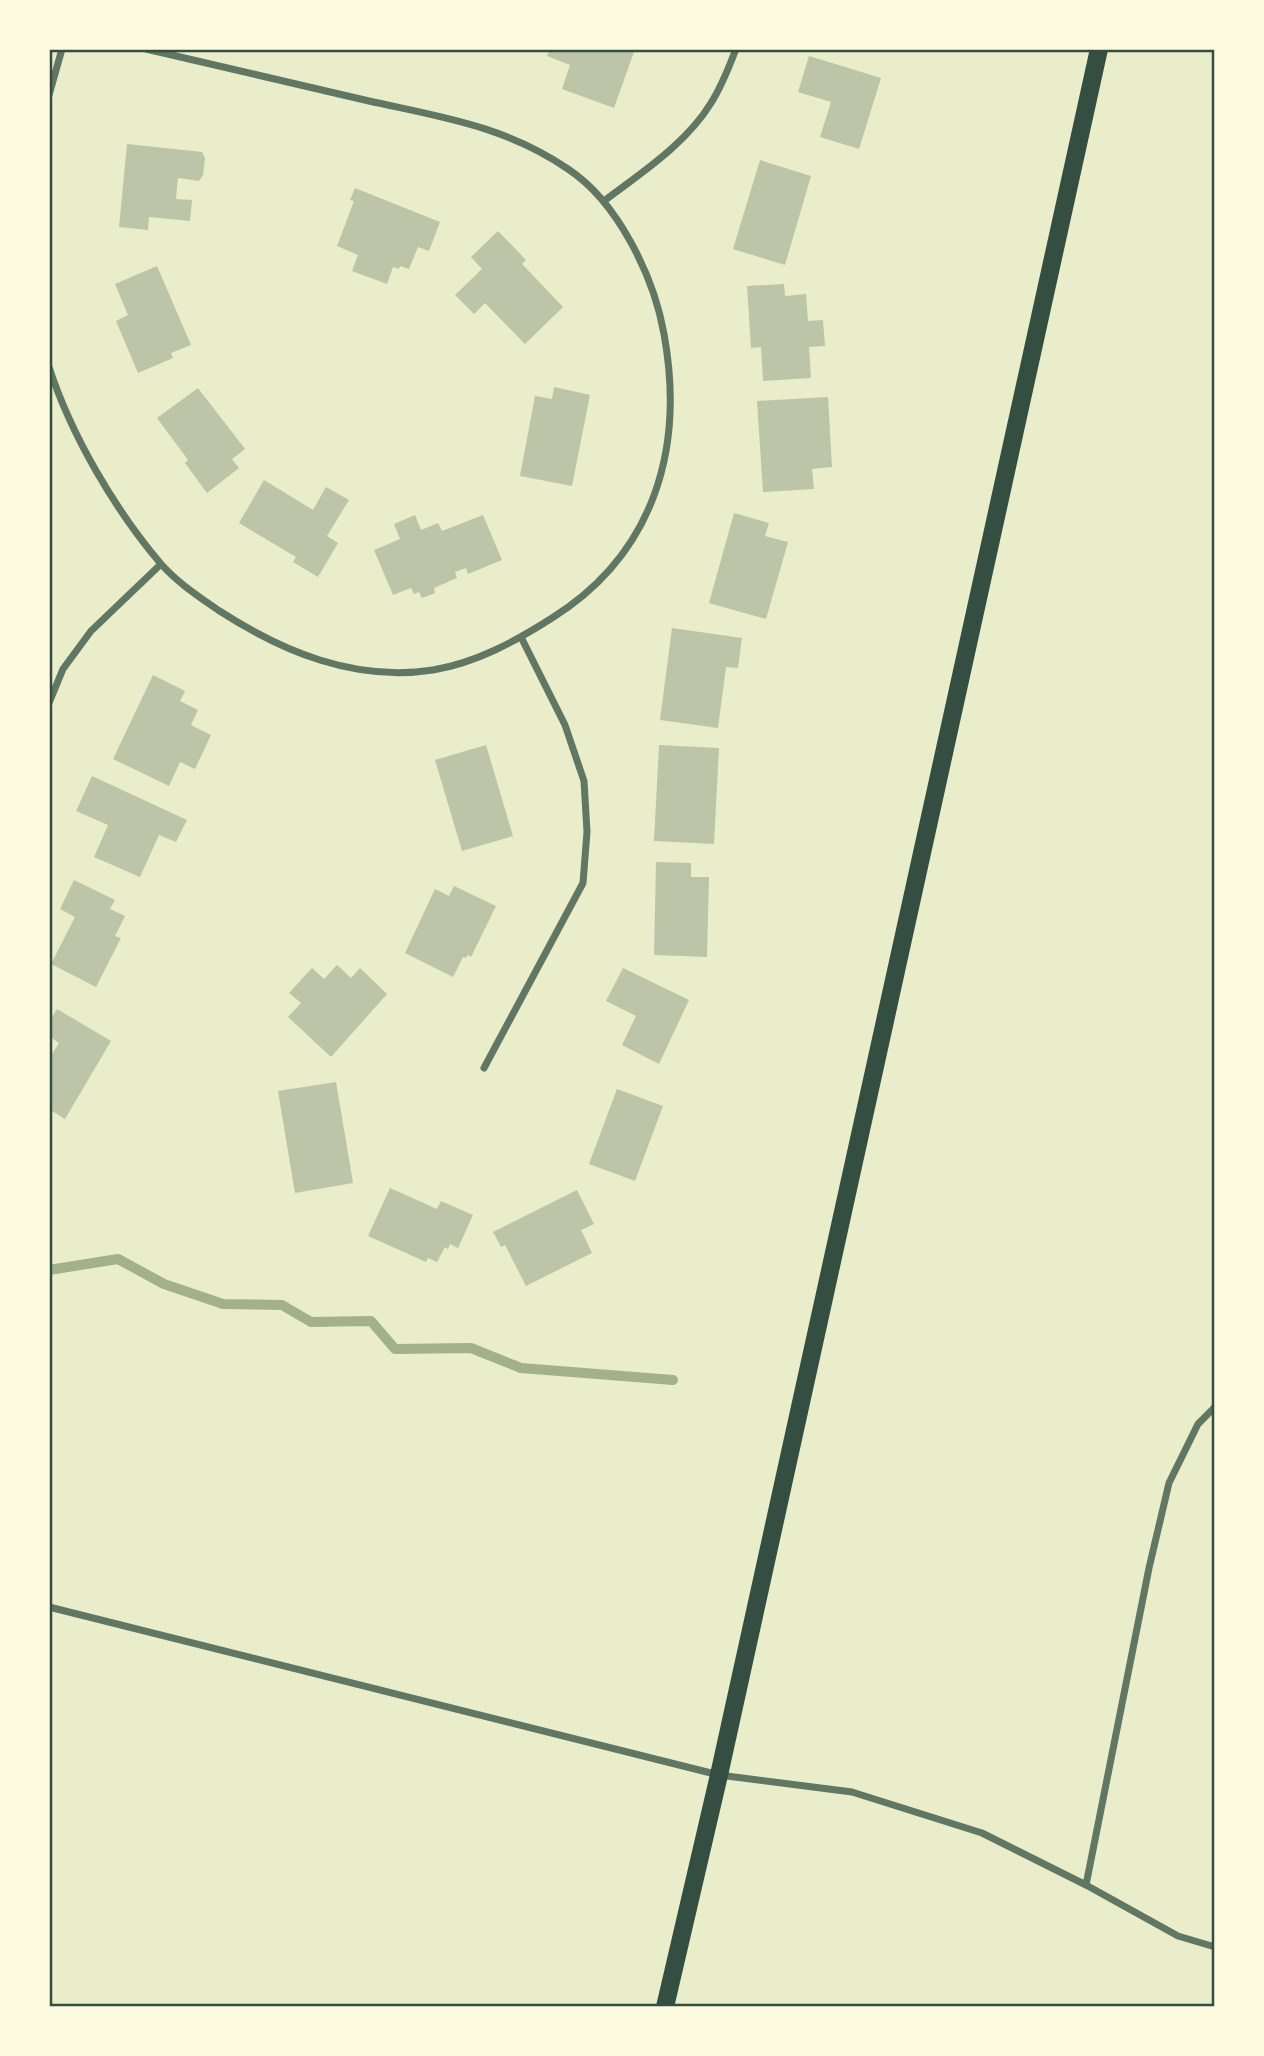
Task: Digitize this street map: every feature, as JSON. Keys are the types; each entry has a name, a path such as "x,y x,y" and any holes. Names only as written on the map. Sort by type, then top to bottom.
{"main road":[{"path":"665,2007 719,1775 1098,49"}],"street":[{"path":"49,95 62,49"},
{"path":"49,367 81,446 125,515 161,564 187,589 255,634 293,652 361,670 397,673 467,662 521,637 564,611 592,589 617,563 636,537 661,478 671,424 668,357 657,303 643,268 604,201 572,171 501,132 146,49"},
{"path":"604,201 696,125 712,103 736,49"},
{"path":"49,703 63,669 91,631 161,564"},
{"path":"484,1069 583,883 587,832 584,781 565,725 521,637"},
{"path":"1086,1885 1149,1568 1169,1483 1198,1424 1215,1407"},
{"path":"49,1607 719,1775 852,1792 982,1833 1086,1885 1178,1936 1215,1947"}],"building":[{"path":"550,49 635,49 614,108 562,89 570,65 547,56"},
{"path":"809,56 881,78 859,149 820,137 831,102 798,92"},
{"path":"127,144 202,152 205,158 203,175 199,181 178,178 176,199 192,200 190,221 149,217 148,230 119,227"},
{"path":"760,160 811,176 785,265 733,249"},
{"path":"355,188 440,222 429,251 418,247 409,269 393,267 387,284 352,271 358,255 337,246 354,201 350,200"},
{"path":"498,231 526,260 522,264 563,307 525,344 485,303 474,314 455,295 482,269 471,257"},
{"path":"157,266 191,345 171,353 173,358 138,373 116,321 128,315 115,284"},
{"path":"784,284 785,296 806,294 808,321 823,320 825,346 809,347 811,378 763,381 761,347 751,348 747,286"},
{"path":"554,387 590,395 572,486 520,476 535,396 552,399"},
{"path":"198,388 245,449 232,459 239,468 207,493 185,463 188,460 157,418"},
{"path":"828,397 832,467 812,469 814,489 763,492 757,401"},
{"path":"264,480 313,510 326,487 349,500 327,536 338,543 318,577 293,562 296,557 239,523"},
{"path":"734,513 769,523 765,536 788,542 766,619 709,603"},
{"path":"415,515 421,530 438,523 442,531 483,515 502,560 468,574 466,568 455,572 457,578 434,588 435,593 422,598 419,592 414,594 411,588 393,595 374,550 400,539 394,524"},
{"path":"672,628 742,638 738,668 726,667 718,728 660,720"},
{"path":"153,675 185,691 180,701 198,710 191,725 211,735 195,769 180,762 169,786 113,759"},
{"path":"486,745 513,836 462,851 435,760"},
{"path":"659,745 719,748 714,844 654,841"},
{"path":"92,776 187,820 176,842 159,835 140,877 94,857 108,825 76,811"},
{"path":"656,862 691,863 691,877 709,877 707,957 654,955"},
{"path":"74,880 115,900 110,909 125,916 115,936 121,938 96,987 51,964 75,917 60,909"},
{"path":"454,886 496,906 471,957 463,957 453,977 405,953 435,889 449,896"},
{"path":"337,965 351,978 360,968 387,994 331,1057 288,1017 301,1003 289,993 312,968 324,979"},
{"path":"623,968 689,1000 659,1064 622,1045 636,1016 606,1001"},
{"path":"57,1009 111,1041 65,1119 49,1109 49,1059 59,1043 49,1036 49,1022"},
{"path":"336,1082 353,1183 295,1193 278,1091"},
{"path":"617,1089 663,1106 635,1181 589,1164"},
{"path":"390,1188 437,1209 441,1201 473,1215 458,1248 450,1244 448,1249 445,1247 437,1262 428,1258 426,1262 368,1236"},
{"path":"577,1190 594,1224 581,1230 592,1253 526,1286 505,1245 501,1247 493,1232"}],"waterway":[{"path":"49,1270 118,1259 164,1284 223,1304 282,1305 311,1322 371,1321 395,1349 471,1348 521,1368 673,1380"}]}
